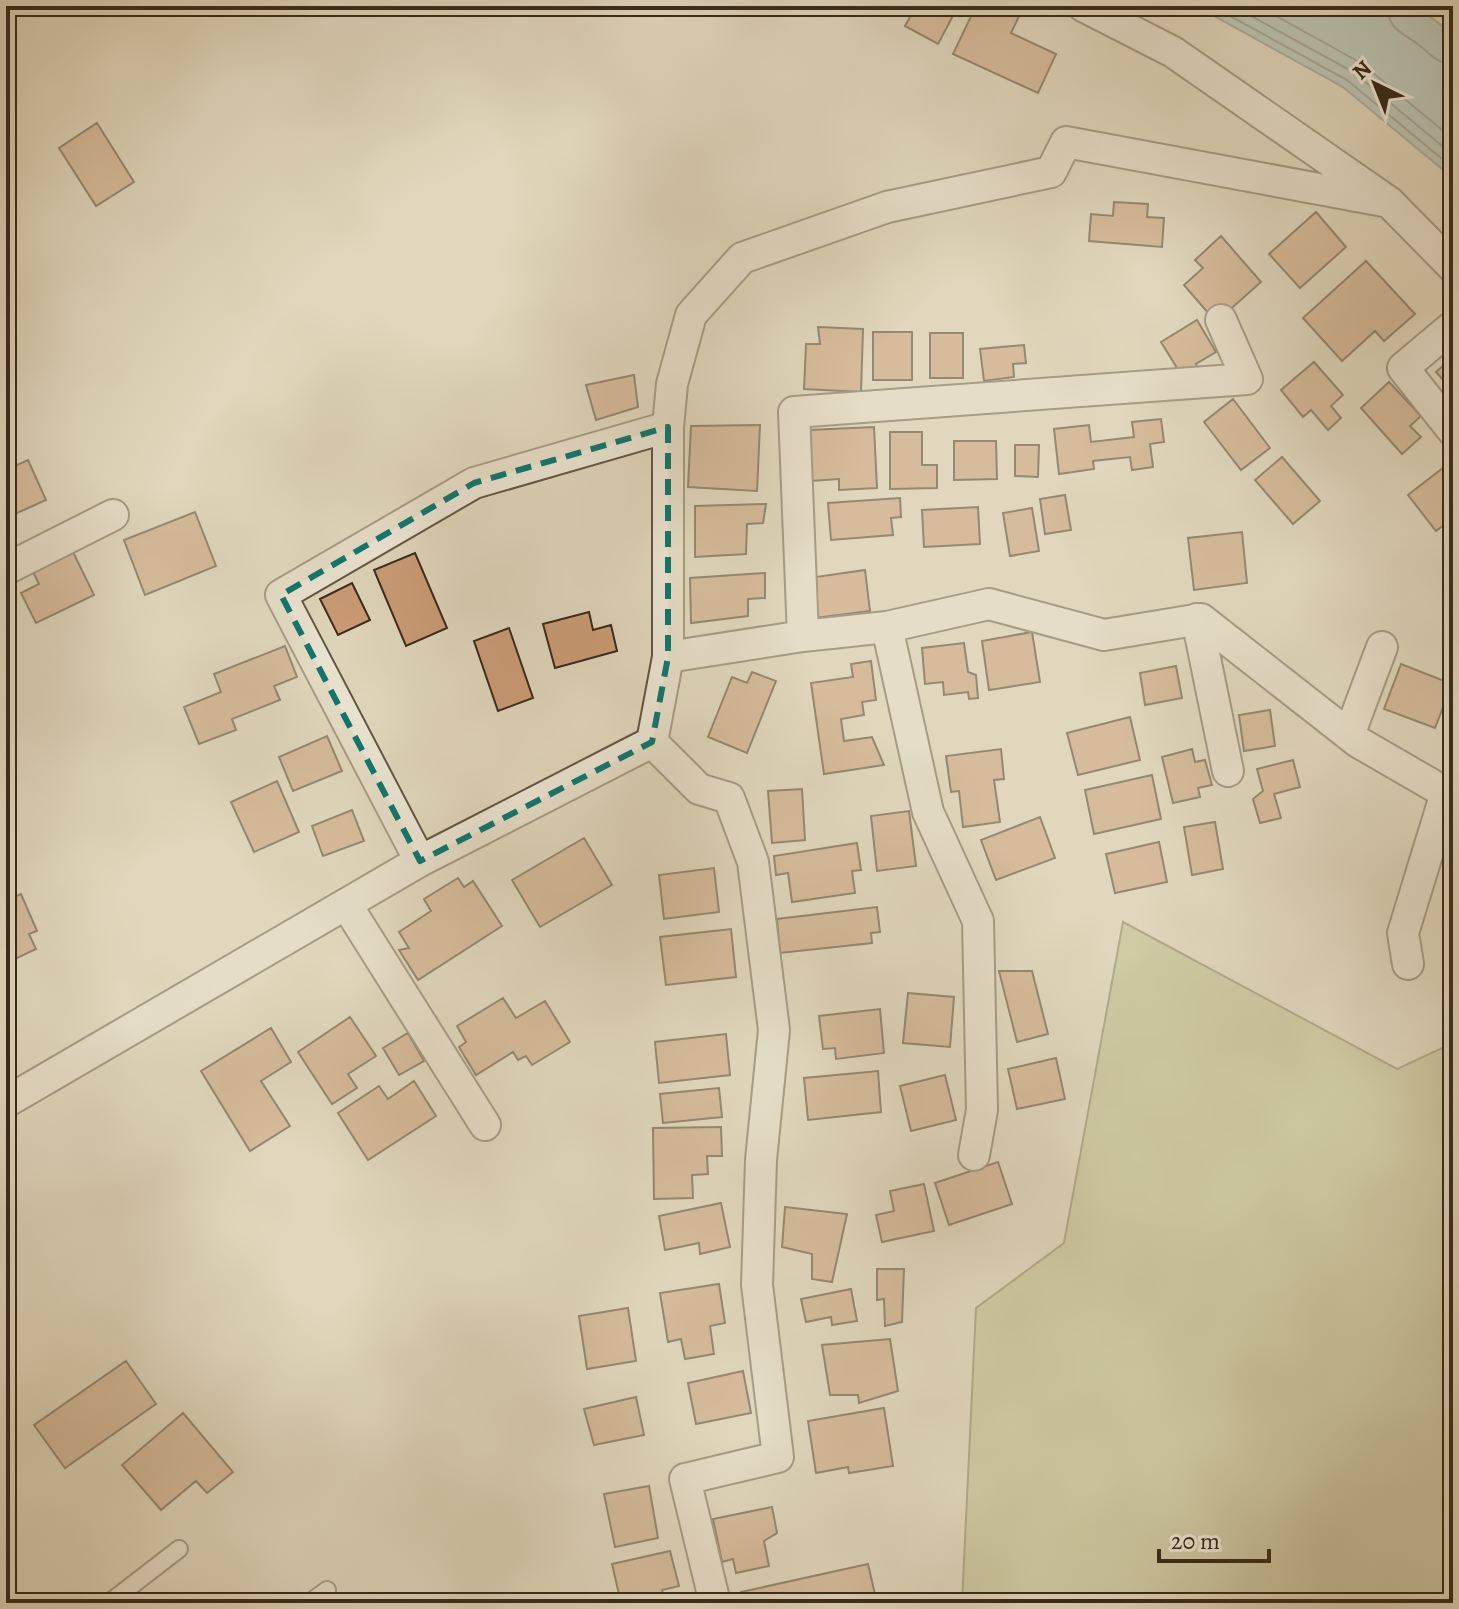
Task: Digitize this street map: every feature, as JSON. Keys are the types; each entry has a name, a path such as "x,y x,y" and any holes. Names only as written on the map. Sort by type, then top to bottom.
{"street":[{"path":"1083,6 1173,52 1389,202 1453,267"},
{"path":"652,742 668,657 668,427 672,384 691,315 742,258 887,207 1051,172 1066,142 1389,202"},
{"path":"803,636 794,412 1247,379 1221,320"},
{"path":"1453,327 1403,368 1453,431"},
{"path":"420,861 281,595 474,483 668,427"},
{"path":"6,569 113,515"},
{"path":"668,657 803,636 887,627 989,604 1104,635 1201,619 1349,735 1450,795 1403,933 1408,964"},
{"path":"1197,619 1228,771"},
{"path":"887,627 928,812 978,921 982,1110 974,1155"},
{"path":"1349,735 1382,647"},
{"path":"6,1102 420,861 652,742"},
{"path":"652,742 699,789 729,798 753,862 774,1030 761,1160 757,1285 778,1457 685,1479 715,1603"},
{"path":"346,904 485,1125"}],"lane":[{"path":"109,1603 179,1549"},
{"path":"309,1603 327,1590"}],"highlighted area":[{"path":"668,427 668,657 652,742 420,861 281,595 474,483"}],"green space":[{"path":"1123,922 1397,1069 1453,1043 1453,1603 962,1603 976,1308 1064,1243"}],"water":[{"path":"1196,6 1412,6 1435,20 1453,36 1453,178 1343,87"}],"building":[{"path":"916,6 938,6 954,14 938,44 905,26"},
{"path":"976,6 1023,8 1011,33 1056,54 1038,93 953,54"},
{"path":"97,123 134,182 96,206 59,148"},
{"path":"1114,202 1148,204 1147,217 1164,218 1162,247 1089,241 1091,214 1113,216"},
{"path":"1316,212 1346,247 1300,288 1269,254"},
{"path":"1221,236 1261,282 1216,322 1184,285 1203,268 1195,260"},
{"path":"1366,261 1415,314 1384,341 1375,331 1342,361 1303,318"},
{"path":"1197,320 1216,352 1196,364 1199,370 1182,376 1161,342"},
{"path":"818,327 863,329 861,392 804,389 806,344 820,344"},
{"path":"873,332 912,332 912,380 873,380"},
{"path":"930,333 963,333 963,378 930,378"},
{"path":"1024,345 1026,363 1013,364 1014,377 984,381 980,349"},
{"path":"1453,357 1453,391 1436,372"},
{"path":"1314,362 1343,395 1331,406 1341,418 1328,430 1311,410 1303,417 1281,390"},
{"path":"634,375 638,407 596,420 586,385"},
{"path":"1389,382 1421,416 1410,426 1421,437 1402,454 1361,408"},
{"path":"1233,399 1270,448 1241,470 1204,422"},
{"path":"1161,419 1164,442 1150,444 1153,467 1132,470 1130,457 1093,461 1094,469 1059,474 1054,429 1089,425 1091,442 1134,437 1132,422"},
{"path":"760,425 757,491 688,487 691,426"},
{"path":"874,427 877,488 839,490 839,479 811,481 809,430"},
{"path":"890,432 922,432 922,465 937,465 937,488 890,489"},
{"path":"954,441 996,441 997,479 954,480"},
{"path":"1015,445 1039,445 1038,477 1015,476"},
{"path":"1282,457 1320,501 1293,524 1255,480"},
{"path":"28,460 46,500 6,518 6,470"},
{"path":"1452,461 1453,518 1436,531 1408,495"},
{"path":"1065,495 1071,530 1045,534 1040,499"},
{"path":"900,498 901,517 891,518 893,535 831,540 828,503"},
{"path":"766,504 763,523 747,524 746,554 695,557 695,506"},
{"path":"978,507 980,544 924,547 922,510"},
{"path":"1032,508 1039,551 1010,556 1003,513"},
{"path":"195,512 216,566 145,595 124,540"},
{"path":"1242,532 1247,583 1194,590 1188,538"},
{"path":"73,552 94,595 36,623 21,593 39,584 33,572"},
{"path":"415,553 447,628 406,646 374,570"},
{"path":"865,570 870,611 815,618 809,578"},
{"path":"765,573 765,598 748,599 748,616 691,623 690,578"},
{"path":"352,583 370,620 338,635 320,599"},
{"path":"589,612 593,630 611,625 617,651 555,668 543,624"},
{"path":"509,628 533,698 498,711 474,641"},
{"path":"1032,632 1040,682 989,690 982,641"},
{"path":"964,643 968,672 976,675 978,698 969,699 968,692 944,695 943,682 925,684 922,648"},
{"path":"285,646 297,677 274,686 280,700 232,719 236,730 199,744 184,707 221,692 214,674"},
{"path":"871,661 876,700 862,702 864,715 841,719 844,741 872,737 884,765 824,774 811,683 853,677 851,664"},
{"path":"1401,664 1452,684 1435,728 1384,709"},
{"path":"1176,666 1182,698 1145,705 1140,673"},
{"path":"752,672 776,681 747,753 708,737 732,677 747,683"},
{"path":"1270,710 1275,746 1244,751 1239,715"},
{"path":"1130,717 1140,760 1078,775 1067,733"},
{"path":"327,736 342,771 293,791 279,757"},
{"path":"1001,749 1004,779 994,780 1000,822 963,827 959,791 951,792 946,756"},
{"path":"1192,749 1195,762 1205,760 1212,785 1198,788 1200,797 1173,803 1162,757"},
{"path":"1293,760 1300,787 1274,794 1281,818 1260,823 1253,799 1263,791 1257,769"},
{"path":"1152,775 1161,819 1094,834 1085,790"},
{"path":"277,781 299,832 254,852 231,802"},
{"path":"802,789 805,840 772,843 768,791"},
{"path":"352,810 364,841 323,856 312,826"},
{"path":"909,811 916,866 877,871 871,816"},
{"path":"1040,817 1055,858 996,880 981,840"},
{"path":"1215,822 1223,869 1192,875 1184,827"},
{"path":"584,838 612,885 540,927 512,880"},
{"path":"1159,842 1167,882 1115,893 1106,854"},
{"path":"857,843 861,870 852,871 855,893 792,902 788,873 776,875 774,856"},
{"path":"714,868 719,912 664,919 659,875"},
{"path":"1453,875 1453,902 1445,900"},
{"path":"458,878 464,887 473,881 502,926 418,980 399,950 409,948 399,932 431,911 424,899"},
{"path":"21,894 37,931 29,934 36,949 15,959 10,949 6,951 6,900"},
{"path":"877,907 880,932 871,933 872,943 780,953 777,919"},
{"path":"731,929 736,977 666,985 660,937"},
{"path":"999,971 1032,971 1048,1034 1017,1042"},
{"path":"908,993 954,997 950,1047 903,1043"},
{"path":"503,998 516,1018 545,1001 570,1042 532,1065 526,1056 518,1060 513,1052 476,1075 459,1047 466,1042 457,1026"},
{"path":"880,1009 884,1053 836,1059 835,1048 823,1049 819,1016"},
{"path":"350,1017 376,1056 348,1074 357,1088 332,1104 298,1052"},
{"path":"271,1028 291,1062 261,1081 290,1126 250,1151 201,1071"},
{"path":"408,1033 424,1061 399,1075 383,1048"},
{"path":"726,1034 730,1075 659,1083 655,1042"},
{"path":"1056,1058 1065,1099 1017,1109 1008,1069"},
{"path":"878,1071 881,1112 808,1120 804,1078"},
{"path":"945,1075 956,1120 911,1131 900,1086"},
{"path":"414,1081 436,1116 368,1160 338,1113 379,1086 388,1099"},
{"path":"719,1088 722,1117 663,1123 660,1094"},
{"path":"721,1127 722,1156 707,1156 708,1174 692,1175 693,1198 654,1199 653,1128"},
{"path":"998,1162 1012,1204 949,1225 935,1183"},
{"path":"924,1184 934,1231 882,1242 876,1215 894,1211 890,1191"},
{"path":"721,1203 730,1247 700,1254 699,1243 665,1250 659,1216"},
{"path":"785,1207 847,1214 832,1282 812,1279 812,1254 782,1247"},
{"path":"877,1269 904,1269 902,1322 885,1326 884,1299 877,1300"},
{"path":"719,1284 725,1323 710,1326 714,1354 685,1359 681,1339 668,1342 660,1293"},
{"path":"851,1289 857,1321 832,1325 831,1317 806,1322 801,1299"},
{"path":"628,1308 636,1361 587,1369 579,1316"},
{"path":"890,1339 898,1391 859,1403 858,1395 830,1395 822,1345"},
{"path":"126,1361 156,1404 65,1468 34,1425"},
{"path":"743,1371 751,1413 696,1424 688,1383"},
{"path":"636,1397 644,1435 594,1445 584,1409"},
{"path":"884,1408 893,1466 849,1473 848,1467 816,1473 808,1421"},
{"path":"183,1413 233,1472 207,1493 196,1481 161,1510 122,1465"},
{"path":"649,1486 658,1538 615,1547 604,1494"},
{"path":"772,1507 777,1533 764,1541 769,1566 736,1573 733,1559 722,1562 713,1519"},
{"path":"670,1551 679,1586 662,1590 665,1603 621,1603 612,1564"},
{"path":"868,1564 877,1603 743,1603 741,1592"},
{"path":"574,1596 576,1603 547,1601"}]}
